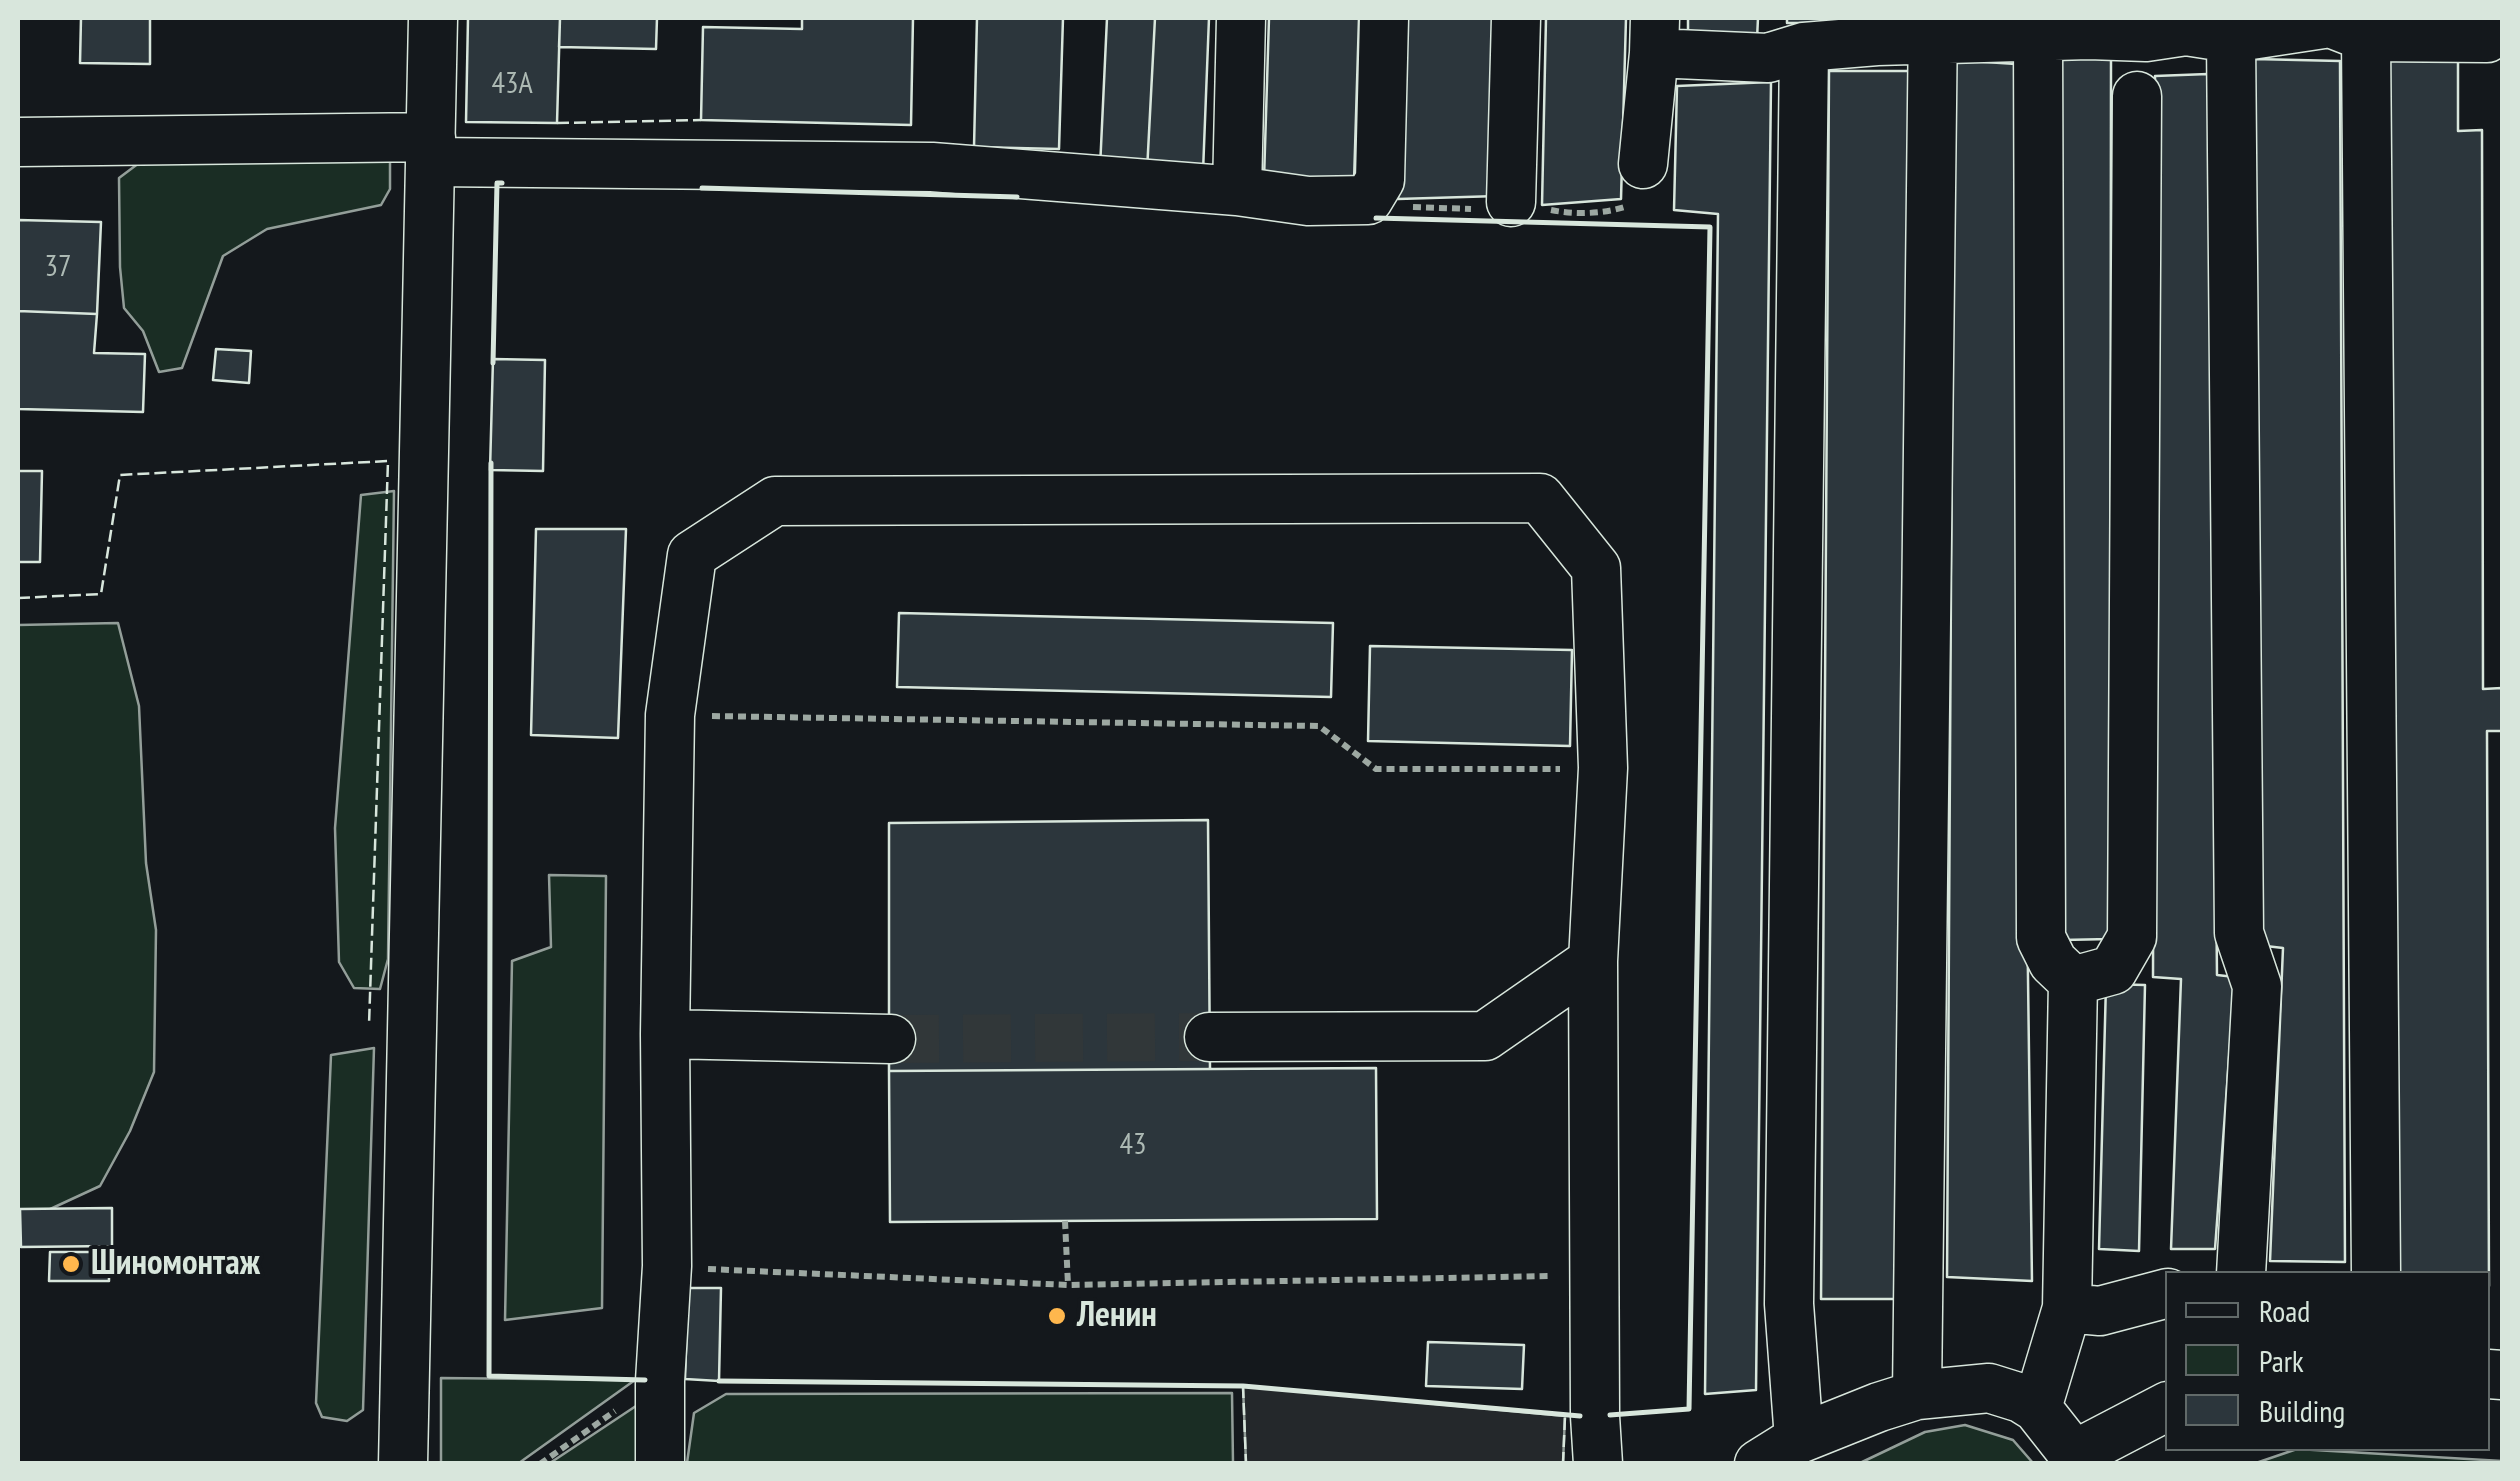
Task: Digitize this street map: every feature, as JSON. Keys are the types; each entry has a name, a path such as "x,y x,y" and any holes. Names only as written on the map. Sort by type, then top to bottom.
{"street":[{"path":"403,1464 433,18"},
{"path":"1237,191 1241,18"},
{"path":"18,142 431,149 932,167 1237,191 1308,201 1368,200 1380,180 1384,18"},
{"path":"1511,202 1516,18"},
{"path":"1643,164 1654,36 1877,41 1933,29 2038,37 2090,26 2146,37 2201,29 2342,26 2487,38"},
{"path":"2342,26 2376,1271"},
{"path":"1918,1395 1933,29"},
{"path":"2201,29 2239,933 2258,986 2236,1271"},
{"path":"2037,1408 2067,1308 2073,981 2053,962 2041,938 2038,37"},
{"path":"1780,41 1789,1304 1799,1438"},
{"path":"2073,981 2113,970 2132,936 2137,96"},
{"path":"660,1464 667,1266 665,1034 670,715 692,555 775,501 1540,498 1596,568 1603,768 1593,961 1598,1464"},
{"path":"1209,1038 1485,1036 1593,961"},
{"path":"665,1034 891,1039"},
{"path":"2067,1308 2100,1311 2165,1294"},
{"path":"1759,1464 1799,1438 1918,1395 1989,1388 2021,1398 2037,1408 2076,1459 2165,1408"}],"path":[{"path":"670,715 1319,726 1376,769 1603,768"},
{"path":"1065,1222 1068,1285"},
{"path":"667,1266 1068,1285 1594,1276"}],"green space":[{"path":"390,160 390,189 381,205 267,229 223,256 182,368 159,372 143,331 124,308 119,178 139,163"},
{"path":"394,491 388,959 380,989 354,988 339,962 335,828 361,495"},
{"path":"118,623 139,706 146,863 156,930 154,1072 130,1131 100,1186 33,1217 18,1214 18,625"},
{"path":"549,875 606,876 602,1308 505,1320 512,961 551,947"},
{"path":"374,1048 363,1410 347,1421 322,1417 316,1403 331,1055"},
{"path":"441,1378 635,1380 519,1463 441,1464"},
{"path":"1232,1393 1233,1463 687,1463 694,1413 726,1394"},
{"path":"642,1402 637,1463 550,1463"},
{"path":"1965,1425 2013,1440 2033,1463 1860,1463 1925,1432"},
{"path":"2291,1451 2502,1461 2502,1463 2256,1463"}],"shaded area":[{"path":"1243,1386 1565,1416 1563,1463 1246,1463"}],"building":[{"path":"81,18 150,18 150,64 80,63"},
{"path":"468,18 560,18 557,123 466,122"},
{"path":"560,18 657,18 656,49 559,47"},
{"path":"802,18 913,18 911,125 701,120 703,27 802,29"},
{"path":"977,18 1063,18 1059,149 974,147"},
{"path":"1107,18 1155,18 1147,171 1100,168"},
{"path":"1155,18 1209,18 1203,172 1147,171"},
{"path":"1269,18 1359,18 1354,182 1264,179"},
{"path":"1404,18 1500,18 1498,196 1398,199"},
{"path":"1546,18 1626,18 1621,199 1542,205"},
{"path":"1688,18 1758,18 1757,39 1688,38"},
{"path":"1787,18 1831,18 1831,23 1787,23"},
{"path":"2388,49 2458,49 2458,131 2482,130 2483,689 2502,688 2502,731 2487,731 2489,1271 2390,1271"},
{"path":"2111,58 2110,939 2062,940 2050,59"},
{"path":"2254,59 2340,61 2345,1262 2270,1261 2283,948 2257,945"},
{"path":"1954,60 2016,64 2032,1281 1947,1277"},
{"path":"1829,71 1911,71 1903,1299 1821,1299"},
{"path":"2208,74 2217,975 2235,977 2215,1249 2171,1249 2181,979 2153,977 2155,76"},
{"path":"1771,82 1756,1390 1705,1394 1718,214 1674,210 1677,86"},
{"path":"18,220 101,222 97,314 18,311"},
{"path":"18,311 97,314 94,353 145,354 143,412 18,409"},
{"path":"216,349 251,351 249,383 213,380"},
{"path":"493,359 545,360 543,471 490,470"},
{"path":"18,471 42,471 40,562 18,562"},
{"path":"536,529 626,529 618,738 531,735"},
{"path":"899,613 1333,623 1331,697 897,687"},
{"path":"1370,646 1572,650 1570,746 1368,741"},
{"path":"1208,820 1210,1069 889,1071 889,823"},
{"path":"2106,984 2145,985 2139,1251 2099,1249"},
{"path":"1376,1068 1377,1219 890,1222 889,1071"},
{"path":"112,1208 112,1246 21,1247 20,1209"},
{"path":"50,1252 109,1252 109,1281 49,1281"},
{"path":"688,1288 721,1288 719,1381 685,1379"},
{"path":"1428,1342 1524,1345 1522,1389 1426,1386"}],"tunnel":[{"path":"891,1039 1209,1037"}],"fence":[{"path":"557,123 701,120"},
{"path":"18,598 101,594 120,475 388,461 369,1025"},
{"path":"1243,1386 1246,1464"},
{"path":"1563,1464 1565,1416"}],"wall":[{"path":"493,363 497,183 502,183"},
{"path":"702,188 1017,197"},
{"path":"1376,218 1710,227 1689,1409 1610,1415"},
{"path":"491,463 489,1376 645,1380"},
{"path":"719,1381 1243,1386 1580,1416"}],"place":[{"name":"Шиномонтаж","path":"71,1264"},
{"name":"Ленин","path":"1057,1316"}]}
